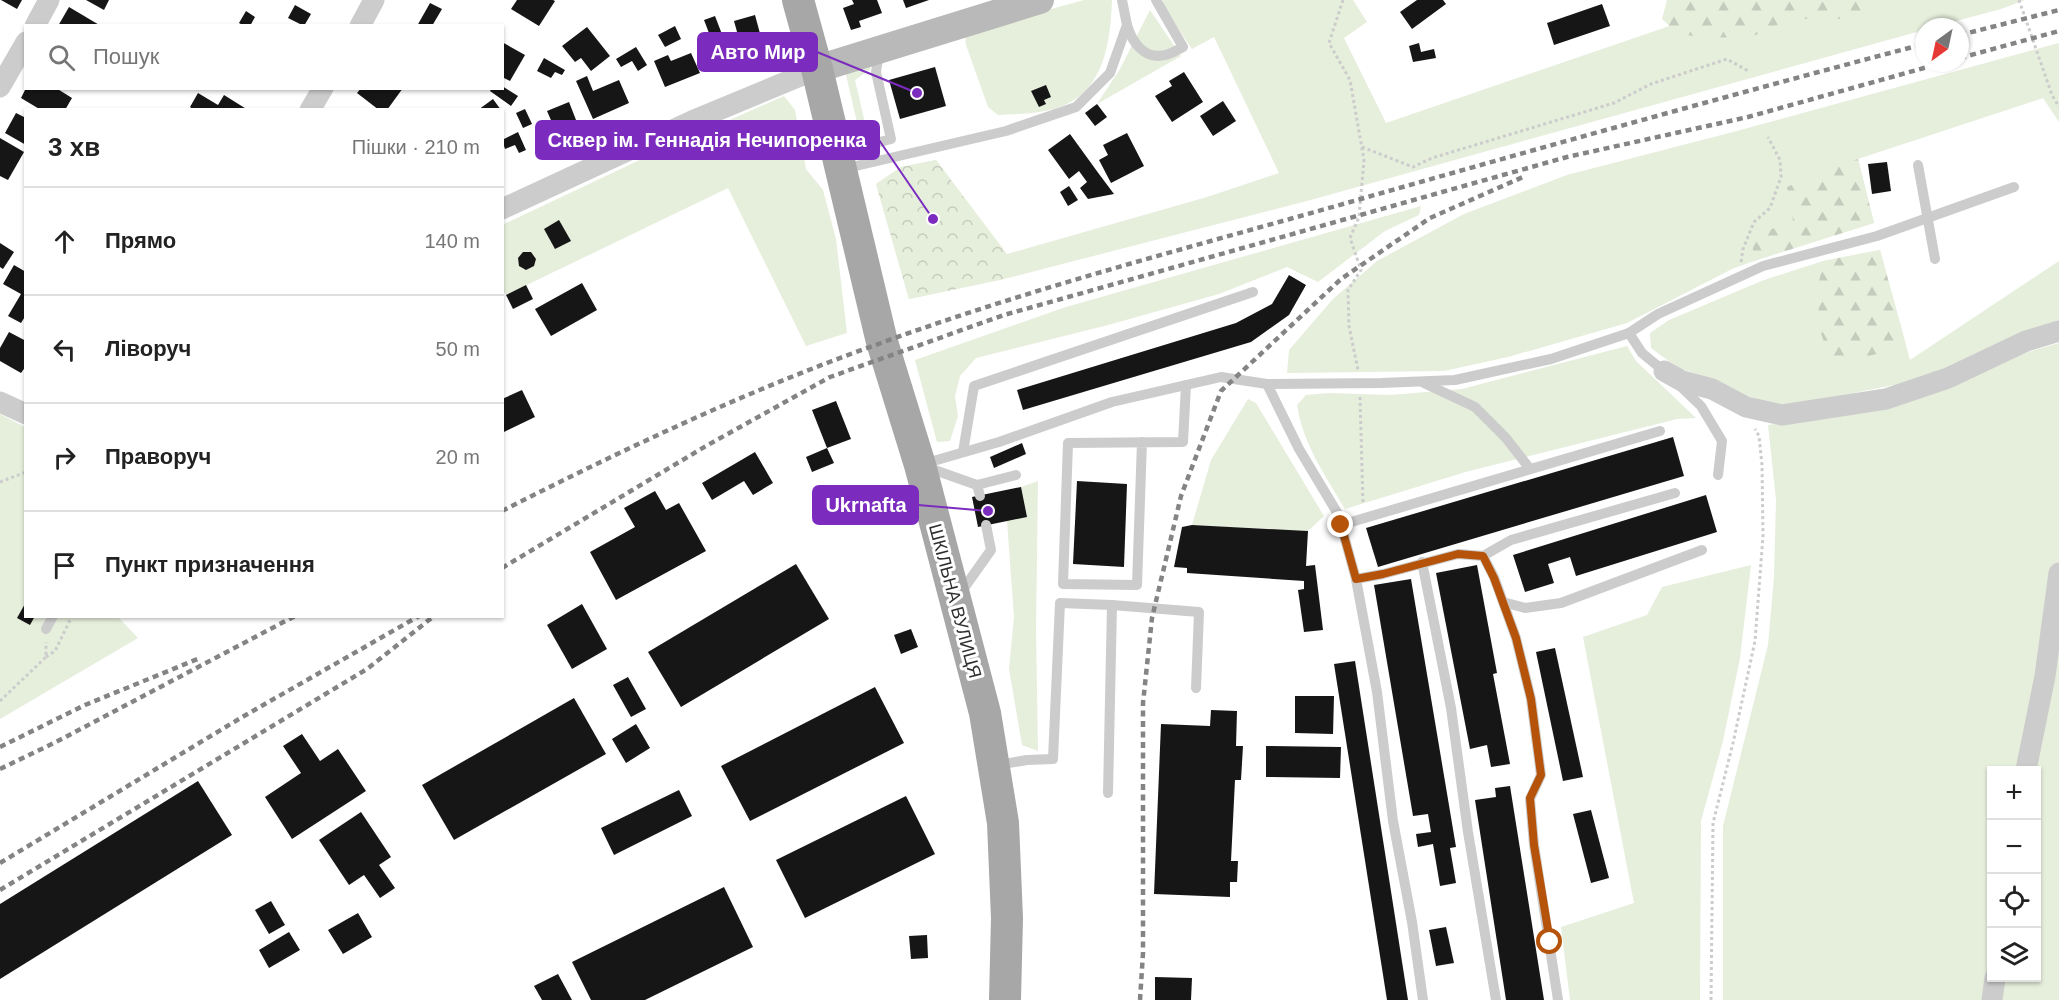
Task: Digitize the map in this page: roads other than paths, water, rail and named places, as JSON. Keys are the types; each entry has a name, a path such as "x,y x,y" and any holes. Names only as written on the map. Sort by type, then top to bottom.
{"main road":[{"name":"ШКІЛЬНА ВУЛИЦЯ","path":"798,0 817,69 882,342 920,465 985,713 1003,823 1007,918 1005,1000"}],"street":[{"path":"36,24 49,0"},
{"path":"361,24 374,0"},
{"path":"504,208 692,121 817,69 1040,0"},
{"path":"0,87 24,45"},
{"path":"311,108 322,90"},
{"path":"1664,371 1682,381 1712,389 1746,407 1782,415 1886,399 1948,378 2026,341 2059,331"},
{"path":"2026,341 2059,346"},
{"path":"0,402 24,413"},
{"path":"2027,766 2045,676 2059,573"},
{"path":"1992,1000 1994,982"}],"lane":[{"path":"1122,0 1132,41 1148,54 1164,56 1183,47 1156,0"},
{"path":"839,162 1006,131 1076,107 1110,73 1127,25"},
{"path":"839,162 891,138 876,72 880,49"},
{"path":"1918,165 1935,259"},
{"path":"920,465 999,442 1112,402 1221,377 1267,384 1455,380 1551,358 1629,333 1659,314 1763,266 1877,236 2014,187"},
{"path":"963,452 974,386 1253,292"},
{"path":"1629,333 1642,354 1701,406 1722,441 1718,475"},
{"path":"1421,381 1475,407 1506,438 1530,469"},
{"path":"1267,384 1299,449 1338,514 1356,579 1377,692 1393,820 1412,922 1423,1000"},
{"path":"1142,442 1137,585 1064,584 1068,443 1142,442 1183,442 1186,385"},
{"path":"1341,525 1660,431"},
{"path":"920,465 978,490 1016,475"},
{"path":"1356,579 1458,554 1483,556 1511,540 1675,493"},
{"path":"955,601 991,550 986,525"},
{"path":"1503,602 1525,608 1561,603 1702,550"},
{"path":"1483,556 1516,638 1531,699 1541,775 1530,798 1534,845 1558,1000"},
{"path":"1422,562 1450,708 1496,1000"},
{"path":"994,766 1027,760 1053,759 1060,603 1199,612 1196,688"},
{"path":"1108,793 1112,605"},
{"path":"46,629 52,618"}],"railway":[{"path":"1969,33 2059,10"},
{"path":"1969,56 2059,31"},
{"path":"504,510 642,442 784,380 995,304 1633,122 1915,46"},
{"path":"504,567 706,446 830,377 1004,315 1567,157 1748,117 1915,71"},
{"path":"1140,1000 1143,953 1143,703 1152,618 1181,496 1221,391 1341,279 1430,218 1523,177"},
{"path":"0,769 56,742 291,618"},
{"path":"0,863 244,716 416,618"},
{"path":"0,890 367,669 431,618"},
{"path":"0,747 85,705 200,658"}],"place":[{"name":"Авто Мир","path":"917,93"},
{"name":"Сквер ім. Геннадія Нечипоренка","path":"933,219"},
{"name":"Ukrnafta","path":"988,511"}]}
